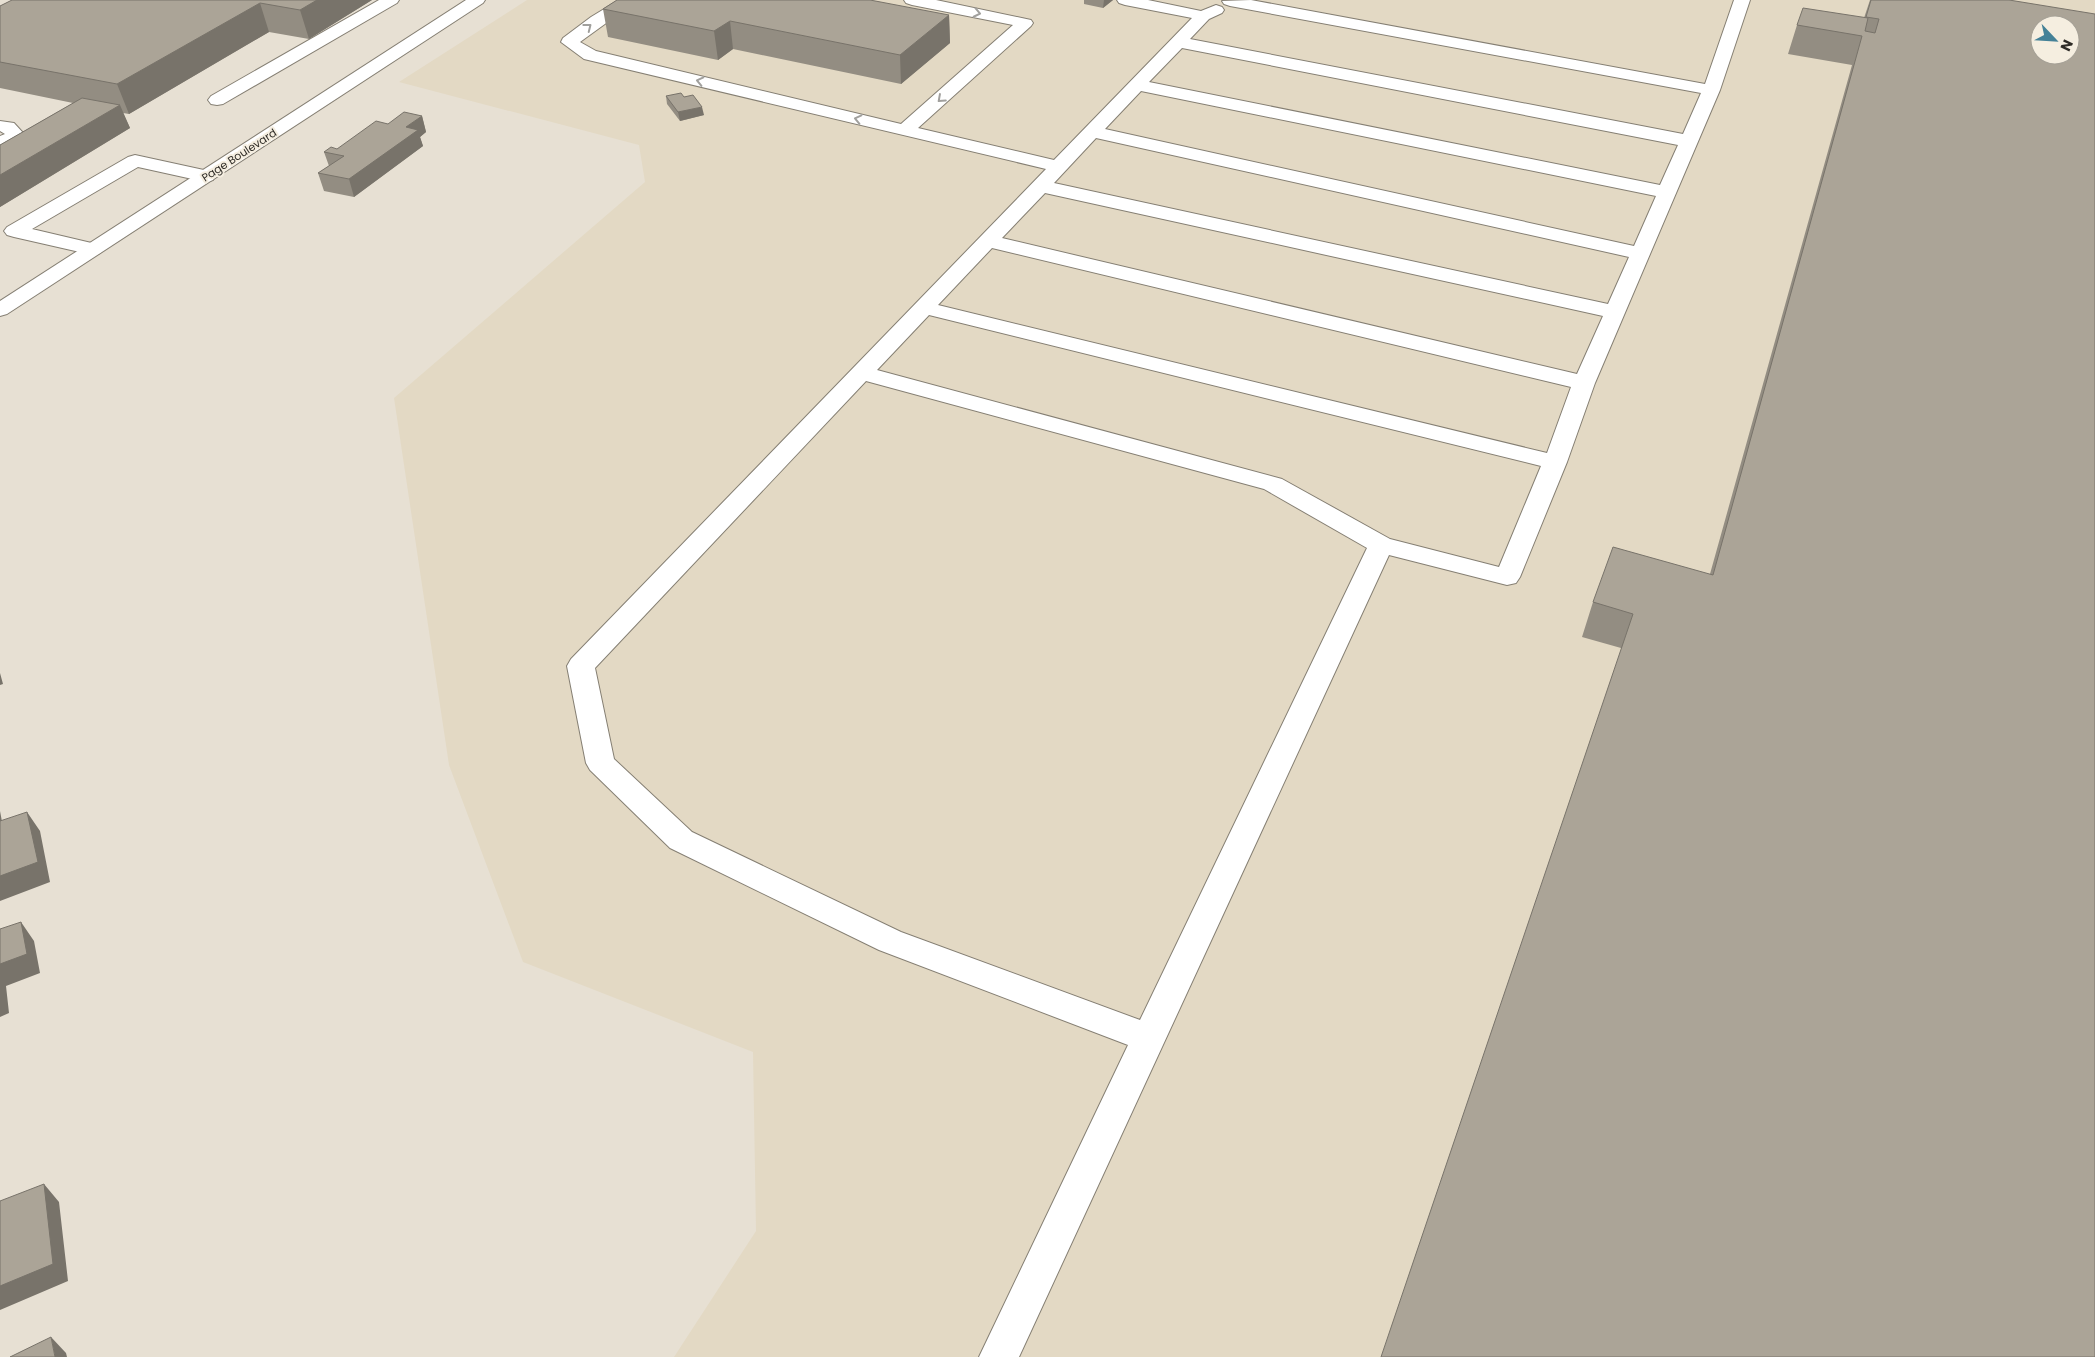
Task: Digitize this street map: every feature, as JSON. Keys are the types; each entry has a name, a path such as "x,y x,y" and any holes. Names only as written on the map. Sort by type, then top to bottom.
{"main road":[{"path":"217,100 391,0"},
{"name":"Page Boulevard","path":"0,310 478,0"},
{"path":"630,0 597,20 569,42 590,55 1059,167"},
{"path":"905,130 1025,23 912,0"},
{"path":"1125,0 1203,16"},
{"path":"1149,1038 890,941 681,840 600,763 582,666 1203,16 1218,10 1230,0 1711,90"},
{"path":"861,373 1273,484 1381,544 1507,576 1555,462 1584,383 1711,90 1742,0"},
{"path":"1178,42 1688,141"},
{"path":"1137,85 1667,192"},
{"path":"0,126 8,127 16,135 0,144"},
{"path":"1092,132 1640,253"},
{"path":"93,249 14,231 134,161 206,176"},
{"path":"1041,186 1615,312"},
{"path":"988,241 1584,383"},
{"path":"924,308 1555,462"},
{"path":"999,1357 1381,544"}],"shaded area":[{"path":"527,0 2095,0 2095,1357 674,1357 756,1231 753,1052 523,962 449,765 394,398 645,182 639,145 399,82"}],"building":[{"path":"12,0 317,0 300,10 260,3 117,84 0,62 0,6"},
{"path":"617,0 870,0 949,15 900,55 730,21 714,31 603,9"},
{"path":"1871,0 2009,0 2095,14 2095,1357 1381,1357 1633,614 1593,602 1613,547 1713,575 1862,36 1797,25 1803,8 1868,18 1865,31 1875,33 1879,19 1866,17"},
{"path":"681,93 684,97 693,95 702,107 678,112 666,96"},
{"path":"82,98 120,105 0,175 0,145"},
{"path":"404,112 422,116 406,127 418,130 349,179 318,173 344,156 324,152 331,147 337,149 376,121 388,124"},
{"path":"27,812 38,862 0,876 0,821"},
{"path":"21,922 27,954 0,964 0,929"},
{"path":"44,1184 53,1264 0,1286 0,1201"},
{"path":"51,1337 55,1357 10,1357"}]}
